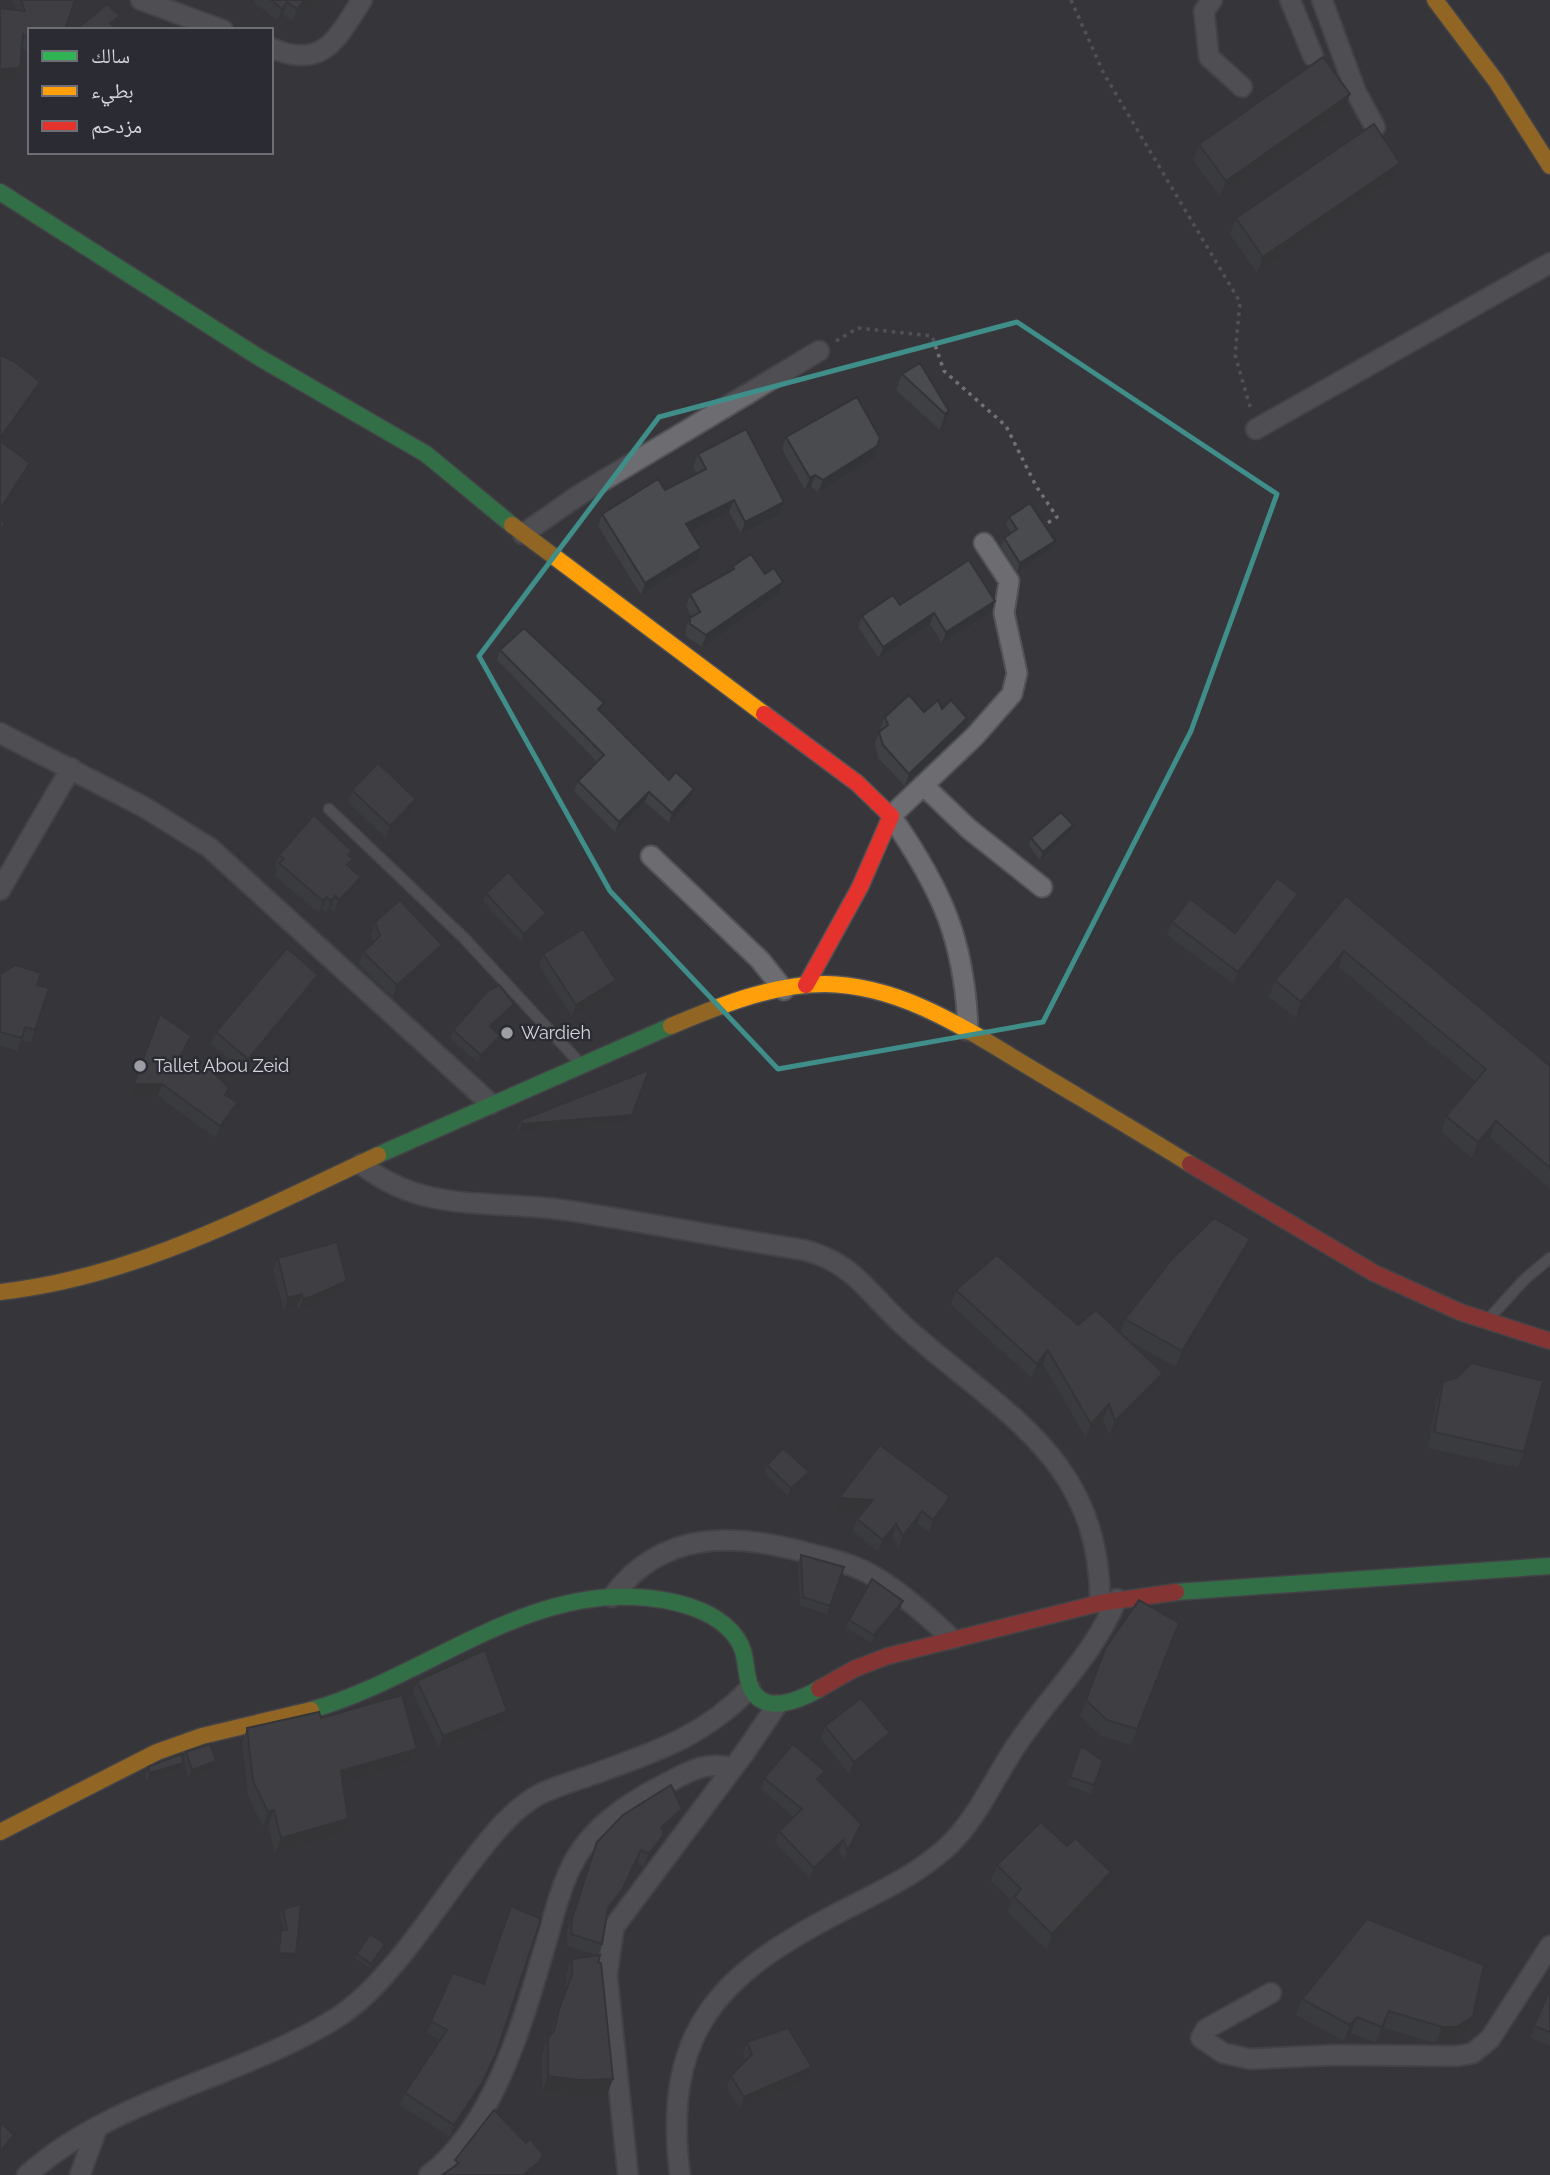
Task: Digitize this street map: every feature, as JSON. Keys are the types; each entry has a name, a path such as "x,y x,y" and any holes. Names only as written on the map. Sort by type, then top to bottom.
{"main road":[{"path":"1435,0 1496,81 1550,166"},
{"path":"0,192 260,358 426,454 523,534 857,783 891,816 860,887 806,985"},
{"path":"0,1292 58,1285 109,1270 277,1204 491,1104 692,1018 806,985 845,986 882,992 939,1014 1374,1273 1431,1301 1485,1323 1550,1341"},
{"path":"0,1832 140,1758 184,1742 349,1698 535,1613 572,1602 612,1597 678,1603 724,1623 734,1633 746,1654 750,1688 761,1699 777,1705 804,1698 866,1664 953,1639 1108,1601 1286,1582 1550,1566"}],"street":[{"path":"141,0 218,28"},
{"path":"273,49 300,58 315,54 331,43 362,0"},
{"path":"1212,0 1204,11 1209,57 1242,87"},
{"path":"1290,0 1313,56"},
{"path":"1322,0 1356,92 1375,127"},
{"path":"1256,429 1550,263"},
{"path":"523,534 579,495 818,351"},
{"path":"968,1031 963,966 949,915 915,852 891,816 975,736 1012,694 1017,673 1004,613 1009,582 984,543"},
{"path":"0,733 156,813 210,848 491,1104"},
{"path":"0,890 71,768"},
{"path":"923,785 969,829 1042,887"},
{"path":"651,856 754,954 784,990"},
{"path":"361,1164 389,1183 430,1199 568,1210 804,1250 838,1262 859,1278 903,1325 1007,1409 1051,1455 1078,1501 1093,1543 1100,1579 1108,1601 1094,1646 1020,1740 973,1814 948,1847 894,1886 796,1936 747,1971 706,2012 689,2049 679,2098 677,2136 680,2175"},
{"path":"612,1597 634,1573 674,1548 741,1538 789,1547 860,1569 895,1590 953,1639"},
{"path":"27,2175 52,2152 97,2128 339,2016 391,1968 480,1850 520,1808 540,1794 636,1759 704,1729 750,1688"},
{"path":"628,2175 607,1975 614,1927 777,1705"},
{"path":"429,2175 447,2161 480,2116 532,1989 563,1885 583,1848 605,1822 653,1789 697,1768 716,1765 732,1768"},
{"path":"1271,1993 1206,2029 1201,2038 1223,2053 1250,2059 1335,2054 1458,2056 1483,2048 1550,1946"},
{"path":"80,2175 97,2128"}],"lane":[{"path":"329,809 464,938 582,1065"},
{"path":"1485,1323 1525,1279 1550,1258"}],"path":[{"path":"1071,0 1118,98 1240,302 1235,355 1256,429"},
{"path":"818,351 858,328 932,336 944,371 1006,426 1036,486 1057,517 1046,524"}],"highlighted area":[{"path":"1017,322 1277,494 1191,731 1043,1022 778,1069 610,891 479,656 659,417"}],"building":[{"path":"21,0 75,0 66,28 28,28 28,38 23,34 20,68 0,69 0,8 25,11"},
{"path":"271,0 305,0 297,9 287,2 282,9"},
{"path":"107,4 120,16 110,23 115,28 78,28"},
{"path":"1323,57 1350,94 1226,181 1199,144"},
{"path":"1374,124 1400,163 1263,257 1236,218"},
{"path":"0,355 15,362 40,382 0,438"},
{"path":"920,363 949,411 945,414 902,374"},
{"path":"857,397 880,438 877,446 823,480 815,475 810,478 786,437"},
{"path":"746,429 784,502 745,522 734,500 686,524 701,548 645,583 602,514 658,479 665,490 706,469 698,454"},
{"path":"0,441 30,463 0,509"},
{"path":"1030,503 1055,541 1020,563 1004,538 1017,529 1009,517"},
{"path":"751,554 765,574 774,568 783,582 706,635 690,624 690,618 700,612 690,594 734,569 733,566"},
{"path":"969,560 995,601 946,632 934,613 883,647 862,616 893,595 900,605"},
{"path":"524,628 604,703 598,709 669,780 676,772 694,789 672,813 649,792 619,822 578,781 604,755 500,650"},
{"path":"909,695 924,712 938,700 942,709 951,700 967,718 909,774 883,745 879,732 888,725 885,717"},
{"path":"378,763 416,799 390,826 352,790"},
{"path":"1061,812 1073,825 1043,852 1031,838"},
{"path":"314,815 352,851 348,855 353,859 347,865 361,877 339,900 335,896 331,901 327,897 323,901 279,863 284,859 279,855"},
{"path":"508,872 546,913 524,934 486,893"},
{"path":"1277,878 1298,894 1238,972 1172,922 1190,899 1235,933"},
{"path":"1346,896 1550,1066 1550,1168 1496,1121 1478,1142 1446,1116 1486,1069 1344,951 1301,1002 1275,980"},
{"path":"400,900 442,945 397,985 363,952 380,936 375,922"},
{"path":"583,929 616,980 576,1005 543,954"},
{"path":"287,948 318,975 248,1059 216,1032"},
{"path":"16,965 41,973 37,985 49,988 35,1030 25,1027 22,1038 0,1032 0,974"},
{"path":"499,985 514,1004 490,1026 500,1036 481,1055 453,1030 487,992"},
{"path":"160,1014 191,1036 178,1061 210,1069 229,1088 225,1095 238,1102 220,1126 162,1084 134,1084"},
{"path":"649,1070 632,1115 522,1124 521,1120"},
{"path":"1214,1218 1250,1239 1182,1351 1125,1319 1172,1259"},
{"path":"337,1242 347,1281 303,1299 302,1294 288,1298 278,1258"},
{"path":"997,1255 1078,1325 1096,1310 1163,1373 1115,1421 1109,1404 1091,1424 1048,1350 1037,1364 956,1290"},
{"path":"1472,1363 1543,1381 1524,1452 1434,1432 1443,1382 1456,1378"},
{"path":"880,1445 950,1497 933,1520 922,1511 903,1536 896,1524 883,1540 857,1519 873,1500 839,1498"},
{"path":"783,1448 809,1472 791,1488 767,1465"},
{"path":"801,1555 844,1567 830,1606 803,1597"},
{"path":"872,1579 903,1601 874,1635 849,1620"},
{"path":"1139,1600 1179,1623 1137,1729 1107,1720 1086,1700 1106,1647"},
{"path":"485,1650 507,1711 443,1736 417,1681"},
{"path":"402,1695 417,1749 341,1771 348,1819 281,1838 274,1810 268,1812 253,1781 247,1728 319,1712 321,1718"},
{"path":"861,1698 890,1733 854,1762 825,1726"},
{"path":"210,1744 216,1761 192,1770 186,1752"},
{"path":"793,1744 825,1771 817,1779 861,1824 848,1850 843,1840 814,1868 779,1831 802,1809 764,1778"},
{"path":"1081,1746 1103,1761 1094,1785 1070,1777"},
{"path":"181,1754 184,1763 150,1773 148,1767"},
{"path":"671,1785 682,1809 661,1827 664,1834 649,1854 641,1850 622,1890 608,1908 602,1944 571,1934 572,1919 597,1842 623,1815"},
{"path":"1041,1822 1067,1846 1075,1838 1111,1872 1052,1934 1014,1897 1021,1889 997,1865"},
{"path":"301,1904 296,1954 279,1953 281,1930 287,1930 283,1909"},
{"path":"511,1906 541,1919 496,2054 482,2083 454,2125 405,2093 447,2030 431,2021 453,1973 484,1984"},
{"path":"1367,1919 1484,1965 1473,2016 1457,2027 1442,2027 1389,2011 1382,2027 1357,2017 1350,2025 1302,1999"},
{"path":"370,1934 385,1944 371,1964 357,1954"},
{"path":"600,1955 598,1962 601,1963 613,2079 579,2080 548,2076 548,2038 554,2031 572,1975 572,1959"},
{"path":"1550,1989 1550,2032 1534,2026"},
{"path":"788,2028 812,2067 744,2097 731,2076 752,2054 747,2042"},
{"path":"494,2110 526,2143 530,2139 543,2154 540,2161 523,2175 442,2175 459,2163 455,2160"},
{"path":"0,2122 14,2135 0,2152"}],"traffic: fast":[{"path":"0,192 260,358 426,454 512,525"},
{"path":"378,1155 671,1026"},
{"path":"1176,1592 1550,1566"},
{"path":"311,1710 391,1679 509,1622 550,1608 591,1599 634,1597 689,1606 726,1626 742,1648 750,1686 763,1701 792,1701 819,1689"}],"traffic: slow":[{"path":"1435,0 1496,81 1550,166"},
{"path":"512,525 764,714"},
{"path":"671,1026 727,1004 785,988 825,984 883,993 910,1002 963,1028 1190,1164"},
{"path":"0,1292 50,1284 147,1257 240,1219 378,1155"},
{"path":"0,1832 157,1752 202,1736 311,1710"}],"traffic: jam":[{"path":"764,714 857,783 891,816 860,887 806,985"},
{"path":"1190,1164 1374,1273 1460,1312 1550,1341"},
{"path":"819,1689 854,1669 888,1656 1100,1603 1176,1592"}],"place":[{"name":"Wardieh","path":"507,1033"},
{"name":"Tallet Abou Zeid","path":"140,1066"}]}
